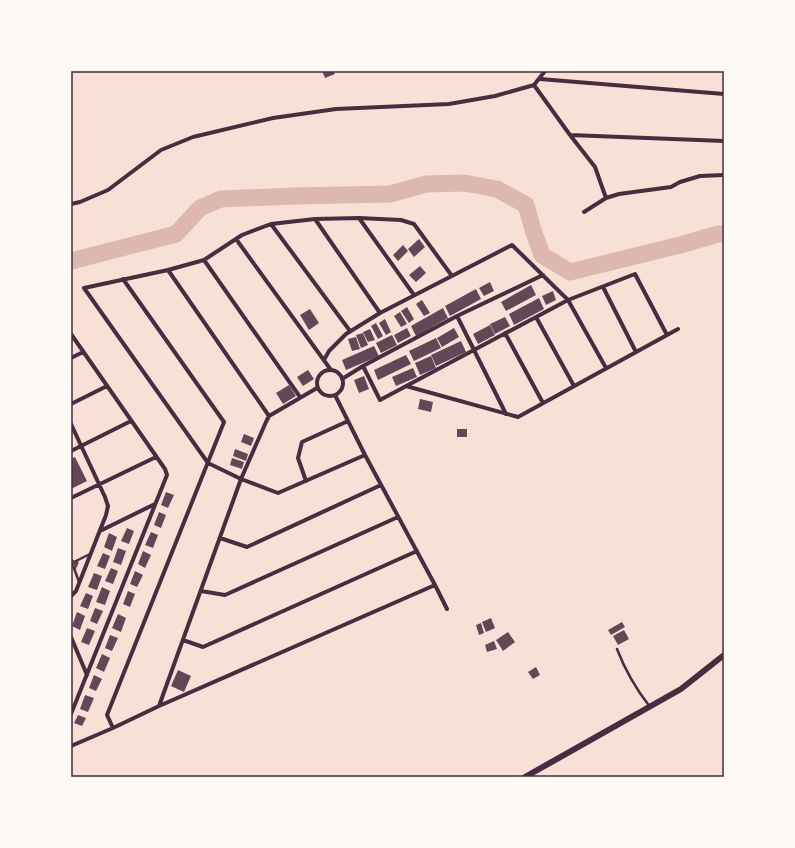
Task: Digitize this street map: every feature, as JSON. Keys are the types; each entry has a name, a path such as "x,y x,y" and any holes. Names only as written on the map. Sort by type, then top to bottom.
{"street":[{"path":"71,204 80,202 108,190 161,150 192,137 273,118 336,109 449,104 495,96 534,85 546,71"},
{"path":"540,79 724,94"},
{"path":"534,85 595,167 606,198"},
{"path":"570,135 724,141"},
{"path":"584,212 606,198 619,194 671,187 680,182 700,176 724,175"},
{"path":"359,218 414,295"},
{"path":"365,455 278,493 242,479 208,463 84,288 168,270 204,260 242,235 272,224 315,219 359,218 401,220 414,224 452,276"},
{"path":"315,219 380,313"},
{"path":"272,224 350,331"},
{"path":"236,239 324,360 332,370 338,373 342,379 343,383 341,390 335,395 326,396 319,392 316,383 319,374 323,371 332,370"},
{"path":"324,360 329,351 350,331 380,313 512,245 568,300 606,368"},
{"path":"204,260 300,397"},
{"path":"168,270 269,416"},
{"path":"363,366 380,400 568,300 635,274 667,335"},
{"path":"342,379 363,366 457,316 542,275"},
{"path":"113,728 107,715 224,422 123,279"},
{"path":"603,287 636,352"},
{"path":"457,316 506,414"},
{"path":"536,317 574,386"},
{"path":"406,386 518,417 678,329"},
{"path":"71,334 165,469 166,475 71,714"},
{"path":"504,334 543,403"},
{"path":"71,358 83,352"},
{"path":"71,404 107,386"},
{"path":"159,706 242,479 269,416 317,388"},
{"path":"335,395 447,610"},
{"path":"71,450 131,421"},
{"path":"306,481 298,458 302,442 348,421"},
{"path":"71,424 108,506 100,531 76,591 71,596"},
{"path":"71,498 156,457"},
{"path":"220,538 247,547 381,485"},
{"path":"100,531 155,504"},
{"path":"201,590 225,595 398,517"},
{"path":"183,640 203,647 417,551"},
{"path":"71,746 435,585"},
{"path":"71,637 87,675"},
{"path":"525,777 681,689 724,655"}],"lane":[{"path":"76,561 90,554"},
{"path":"74,568 79,583"},
{"path":"617,649 635,686 650,707"}],"building":[{"path":"322,71 333,71 335,74 325,78"},
{"path":"419,239 425,247 414,257 408,249"},
{"path":"403,245 408,251 398,261 393,255"},
{"path":"420,266 426,273 416,282 409,275"},
{"path":"490,282 494,291 484,296 479,288"},
{"path":"531,285 536,295 506,311 501,302"},
{"path":"476,289 481,299 450,316 445,306"},
{"path":"553,291 556,300 546,305 542,296"},
{"path":"539,298 544,309 514,325 509,314"},
{"path":"422,300 430,313 424,316 416,304"},
{"path":"407,307 414,319 409,323 401,311"},
{"path":"443,308 448,318 416,336 411,326"},
{"path":"310,309 319,323 309,330 300,315"},
{"path":"400,312 407,324 401,327 394,316"},
{"path":"505,317 510,326 495,334 490,324"},
{"path":"385,319 391,332 386,335 379,323"},
{"path":"376,323 383,336 378,339 371,326"},
{"path":"490,325 495,335 478,344 473,334"},
{"path":"407,328 411,336 398,343 394,335"},
{"path":"454,328 459,337 442,347 437,338"},
{"path":"370,329 375,340 368,342 363,332"},
{"path":"363,333 368,345 361,348 356,335"},
{"path":"392,335 397,345 381,353 376,343"},
{"path":"356,337 360,349 352,351 348,339"},
{"path":"436,338 441,348 414,361 409,351"},
{"path":"461,341 466,352 436,366 431,355"},
{"path":"374,346 379,356 346,370 342,360"},
{"path":"406,355 411,364 378,380 374,370"},
{"path":"431,356 436,368 420,375 415,363"},
{"path":"413,368 417,377 396,386 392,377"},
{"path":"308,370 314,379 303,386 297,377"},
{"path":"364,376 369,389 359,393 354,380"},
{"path":"289,385 296,396 283,404 276,393"},
{"path":"420,399 433,402 431,412 418,409"},
{"path":"457,429 467,429 467,437 457,437"},
{"path":"244,434 254,438 251,446 241,442"},
{"path":"235,449 248,454 246,461 233,456"},
{"path":"75,457 81,469 71,474 71,459"},
{"path":"232,458 244,462 242,469 230,465"},
{"path":"81,469 87,481 71,489 71,474"},
{"path":"166,492 174,495 168,508 161,505"},
{"path":"159,512 166,515 161,528 154,525"},
{"path":"127,528 134,531 129,544 121,541"},
{"path":"151,532 158,535 153,548 145,545"},
{"path":"109,533 117,537 112,551 104,547"},
{"path":"118,548 126,551 121,565 113,562"},
{"path":"143,551 151,555 145,568 138,564"},
{"path":"103,553 110,556 105,569 97,566"},
{"path":"71,559 79,562 76,569 71,567"},
{"path":"111,568 118,571 113,584 105,581"},
{"path":"135,571 143,575 137,587 130,584"},
{"path":"94,573 102,576 97,590 88,587"},
{"path":"102,587 110,591 105,605 96,602"},
{"path":"128,591 135,594 130,607 123,604"},
{"path":"86,593 93,596 88,609 80,606"},
{"path":"95,608 103,611 97,624 90,621"},
{"path":"77,612 85,616 80,630 72,626"},
{"path":"118,614 126,618 121,632 112,628"},
{"path":"491,618 495,628 486,632 482,622"},
{"path":"622,622 625,627 611,635 608,630"},
{"path":"481,623 484,633 479,635 476,625"},
{"path":"87,628 95,631 89,645 81,642"},
{"path":"624,630 629,639 618,645 613,636"},
{"path":"508,632 515,642 503,651 496,640"},
{"path":"110,635 118,638 112,651 105,648"},
{"path":"494,641 497,649 487,652 485,645"},
{"path":"102,654 110,658 104,672 96,668"},
{"path":"536,667 540,675 533,679 528,672"},
{"path":"178,670 191,676 184,692 171,686"},
{"path":"94,675 102,679 96,691 89,688"},
{"path":"85,695 94,698 88,712 80,709"},
{"path":"78,715 86,718 82,726 74,723"}],"waterway":[{"path":"71,261 176,234 200,208 221,199 390,194 426,184 464,183 497,189 526,205 542,255 570,272 680,245 718,234 724,234"}]}
